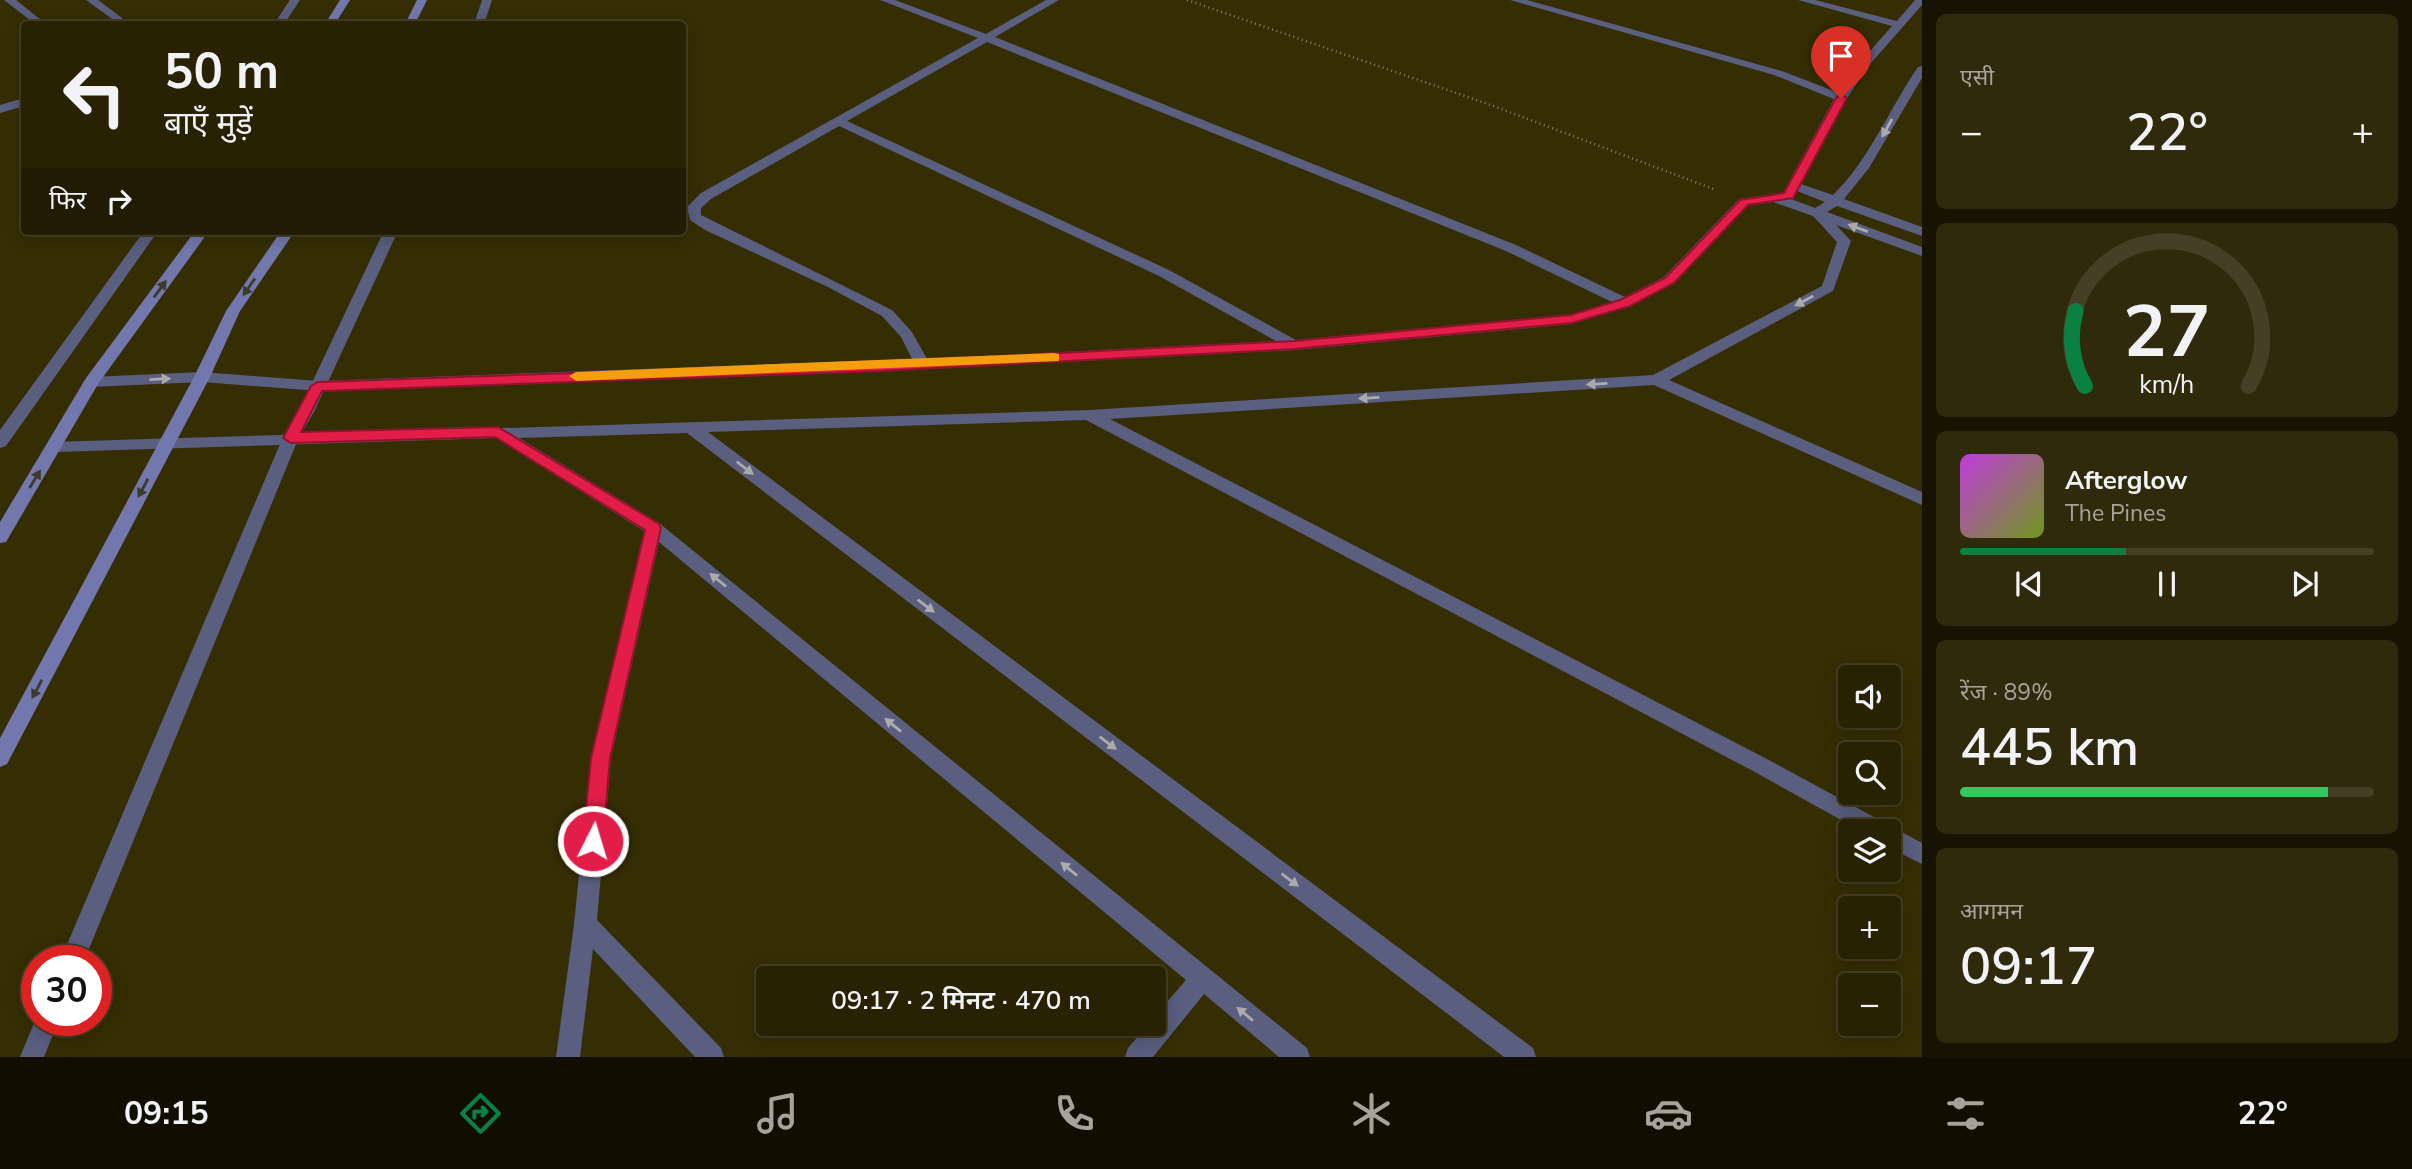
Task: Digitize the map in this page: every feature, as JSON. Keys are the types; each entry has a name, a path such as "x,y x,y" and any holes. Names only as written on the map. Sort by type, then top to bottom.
{"street":[{"path":"9,0 37,21"},
{"path":"91,0 121,21"},
{"path":"281,21 295,0"},
{"path":"333,21 345,0"},
{"path":"412,21 422,0"},
{"path":"479,21 487,0"},
{"path":"885,0 987,38 1511,248 1625,303"},
{"path":"922,364 906,335 887,313 833,284 710,227 695,216 694,207 706,196 1054,0"},
{"path":"1515,0 1778,73 1841,98"},
{"path":"1803,0 1899,25"},
{"path":"91,382 202,377 318,386 922,364 1294,345 1572,319 1625,303 1670,280 1744,202 1788,196 1841,98 1867,61 1922,0"},
{"path":"1817,214 1835,201 1870,158 1921,72"},
{"path":"0,109 21,103"},
{"path":"837,121 1152,268 1294,345"},
{"path":"1794,186 1922,232"},
{"path":"1776,198 1922,252"},
{"path":"55,446 1089,415 1656,380 1828,288 1844,241 1817,214"},
{"path":"0,442 147,235"},
{"path":"0,537 91,382 199,235"},
{"path":"0,758 202,377 233,311 283,235"},
{"path":"79,945 291,438 389,235"},
{"path":"1656,380 1922,499"},
{"path":"1089,415 1760,765 1858,819"},
{"path":"691,427 1524,1057"},
{"path":"498,432 653,528 1298,1057"},
{"path":"568,1057 585,924 601,758 653,528"},
{"path":"1901,843 1922,854"},
{"path":"585,924 712,1057"},
{"path":"1137,1057 1202,978"},
{"path":"32,1057 41,1036"}],"path":[{"path":"1187,0 1641,159 1744,202"}],"slow traffic":[{"path":"576,376 1054,358"}],"route":[{"path":"593,841 601,758 653,528 498,432 291,438 318,386 881,366 1294,345 1572,319 1625,303 1670,280 1744,202 1788,196 1841,98"}]}
